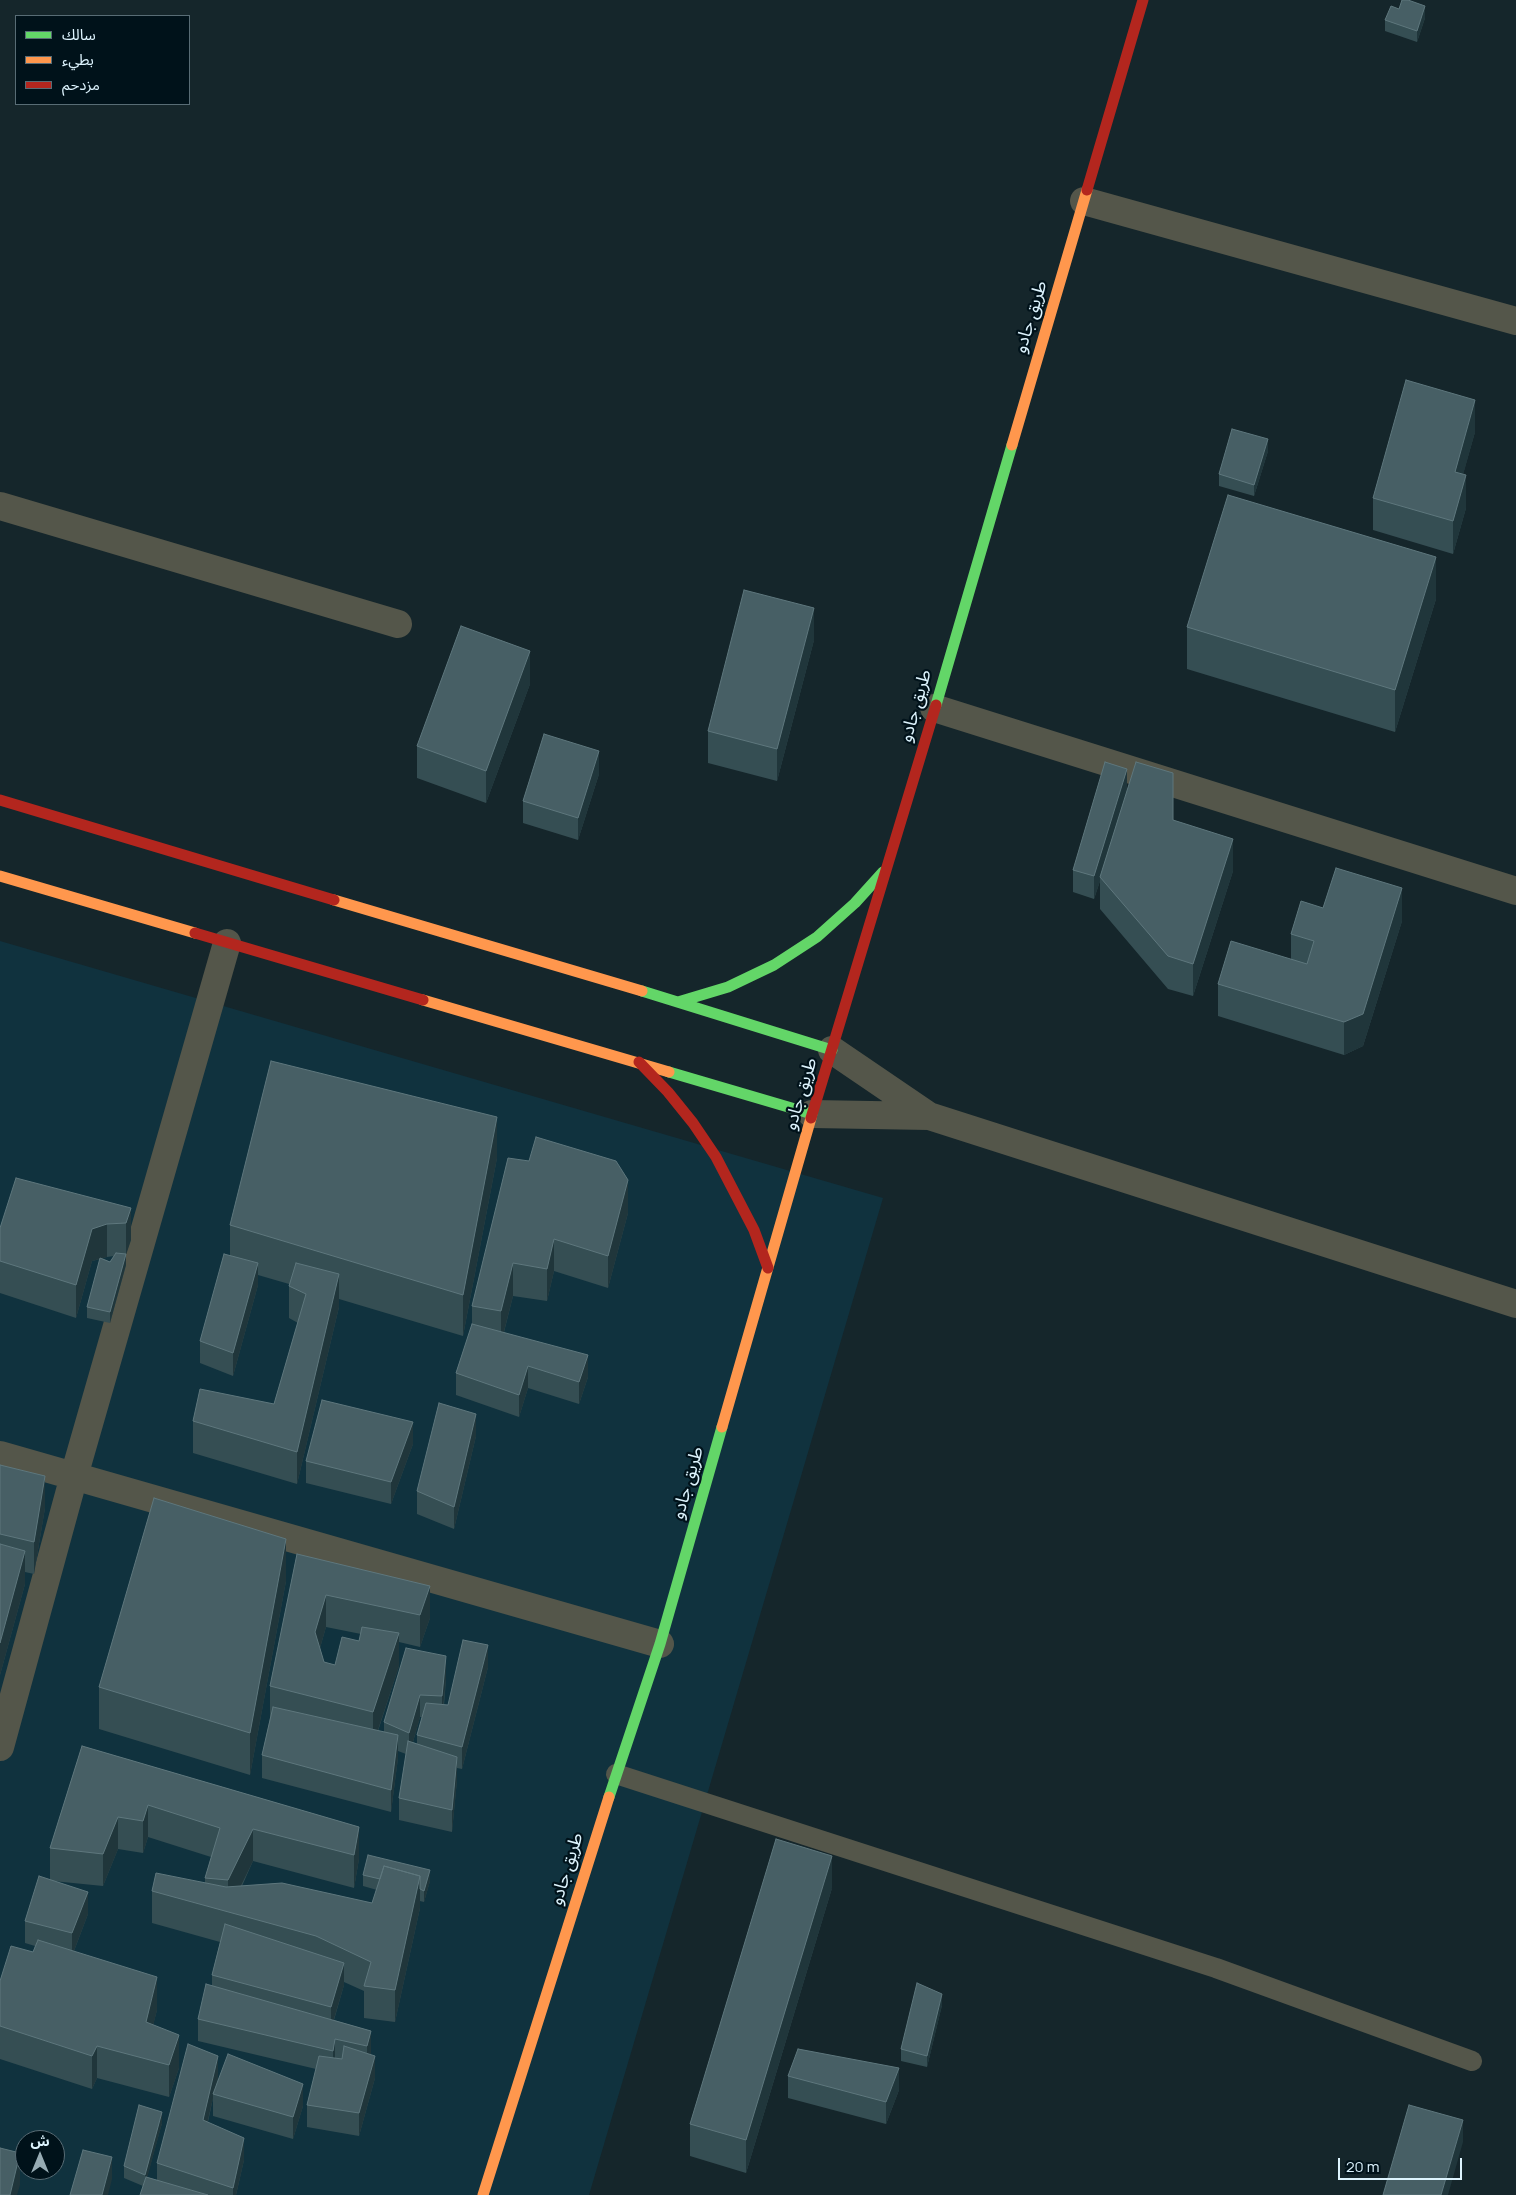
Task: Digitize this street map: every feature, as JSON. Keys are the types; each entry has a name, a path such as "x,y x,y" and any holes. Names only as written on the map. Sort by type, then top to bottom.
{"main road":[{"name":"طريق جادو","path":"483,2195 616,1774 660,1644 812,1114 889,865 1143,0"},
{"path":"0,800 678,1002 832,1050"},
{"path":"678,1002 728,986 774,965 817,937 855,903 889,865"},
{"path":"0,876 640,1062 812,1114"},
{"path":"640,1062 673,1098 716,1157 740,1200 768,1268"}],"street":[{"path":"1084,201 1516,321"},
{"path":"0,506 398,624"},
{"path":"934,708 1516,891"},
{"path":"0,1747 74,1476 227,943"},
{"path":"832,1050 929,1116 1516,1304"},
{"path":"812,1114 929,1116"},
{"path":"0,1455 660,1644"}],"lane":[{"path":"616,1774 1216,1968 1472,2061"}],"shaded area":[{"path":"0,941 883,1198 589,2195 0,2195"}],"building":[{"path":"1402,0 1408,0 1425,6 1417,31 1385,20 1391,6 1399,9"},
{"path":"1406,380 1475,400 1455,472 1466,475 1453,521 1373,498"},
{"path":"1232,429 1268,439 1254,485 1219,474"},
{"path":"1228,495 1436,557 1395,690 1187,627"},
{"path":"744,590 814,608 777,749 708,731"},
{"path":"461,626 530,651 486,771 417,746"},
{"path":"544,734 599,751 578,818 523,801"},
{"path":"1105,762 1127,769 1094,876 1073,870"},
{"path":"1136,762 1173,773 1173,820 1233,839 1193,964 1168,956 1100,877"},
{"path":"1336,868 1402,888 1363,1014 1344,1022 1218,984 1231,941 1307,964 1314,941 1291,934 1301,901 1323,908"},
{"path":"271,1061 497,1117 463,1295 230,1225"},
{"path":"536,1137 616,1161 628,1180 608,1256 554,1239 547,1269 513,1263 501,1311 472,1306 508,1158 529,1161"},
{"path":"16,1178 131,1208 126,1223 107,1224 92,1229 76,1285 0,1261 0,1228"},
{"path":"116,1253 126,1254 110,1312 87,1307 100,1258 110,1262"},
{"path":"224,1254 258,1263 233,1353 200,1341"},
{"path":"296,1263 339,1274 297,1452 193,1421 200,1389 274,1404 306,1294 289,1286"},
{"path":"472,1324 588,1355 579,1382 528,1366 519,1395 456,1373"},
{"path":"322,1400 413,1422 391,1482 306,1461"},
{"path":"439,1403 476,1414 454,1507 417,1491"},
{"path":"0,1465 45,1476 34,1542 0,1534"},
{"path":"154,1498 286,1539 250,1733 99,1687"},
{"path":"0,1544 25,1551 0,1643"},
{"path":"297,1554 430,1586 420,1615 326,1595 315,1632 324,1662 335,1665 342,1637 359,1641 362,1627 399,1633 373,1712 270,1686"},
{"path":"463,1640 488,1645 462,1747 417,1735 426,1703 448,1705"},
{"path":"406,1648 446,1656 442,1696 420,1695 409,1733 384,1722"},
{"path":"273,1707 398,1735 391,1790 262,1755"},
{"path":"408,1741 457,1757 452,1810 399,1798"},
{"path":"82,1746 359,1827 354,1855 253,1829 228,1880 205,1878 220,1828 148,1805 143,1821 118,1817 103,1854 50,1848"},
{"path":"776,1839 832,1856 746,2140 690,2124"},
{"path":"368,1855 430,1870 424,1891 420,1889 420,1876 384,1866 380,1879 363,1875"},
{"path":"384,1866 420,1876 395,1990 364,1986 371,1962 316,1936 152,1891 156,1873 226,1887 282,1883 372,1903"},
{"path":"39,1876 88,1892 72,1933 25,1921"},
{"path":"225,1924 344,1963 331,2007 212,1975"},
{"path":"38,1940 157,1977 146,2022 179,2035 169,2065 97,2046 92,2056 0,2026 0,1981 11,1946 33,1952"},
{"path":"917,1983 942,1994 927,2056 901,2049"},
{"path":"206,1984 371,2031 367,2046 335,2039 333,2051 198,2019"},
{"path":"188,2044 218,2056 203,2120 244,2138 233,2188 157,2163"},
{"path":"344,2046 375,2056 359,2113 307,2105 319,2056 342,2059"},
{"path":"798,2049 899,2068 886,2102 788,2076"},
{"path":"228,2054 303,2084 293,2117 213,2094"},
{"path":"139,2105 162,2112 145,2175 124,2166"},
{"path":"1409,2105 1463,2120 1441,2195 1383,2195"},
{"path":"0,2148 15,2152 15,2174 10,2195 0,2195"},
{"path":"83,2150 112,2157 102,2195 70,2195"},
{"path":"146,2177 208,2195 140,2195"}],"traffic: fast":[{"path":"936,705 1012,445"},
{"path":"678,1002 728,987 774,965 817,937 855,903 883,872"},
{"path":"642,991 832,1050"},
{"path":"669,1072 812,1114"},
{"path":"609,1797 660,1644 722,1427"}],"traffic: slow":[{"path":"1012,445 1087,190"},
{"path":"0,876 195,933"},
{"path":"334,900 642,991"},
{"path":"423,1000 669,1072"},
{"path":"722,1427 811,1118"},
{"path":"483,2195 609,1797"}],"traffic: jam":[{"path":"1087,190 1143,0"},
{"path":"811,1118 936,705"},
{"path":"0,800 334,900"},
{"path":"195,933 423,1000"},
{"path":"639,1062 668,1092 693,1123 716,1157 754,1230 768,1268"}]}
